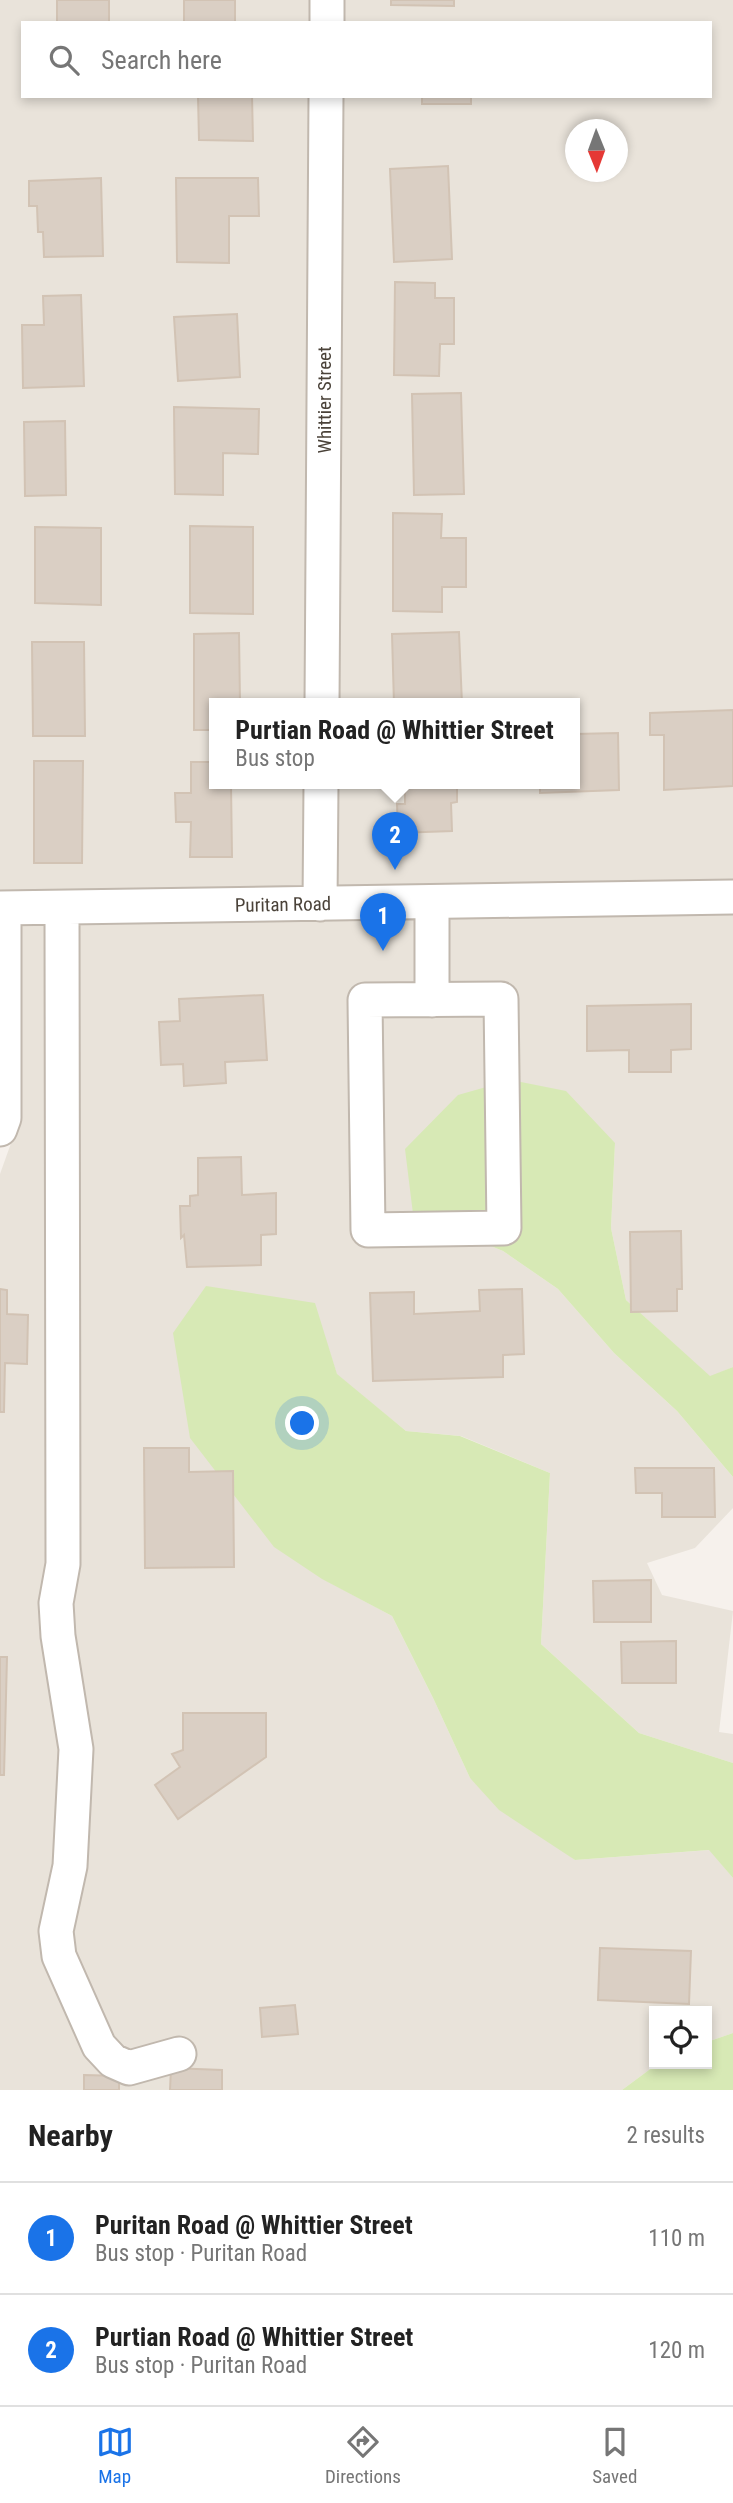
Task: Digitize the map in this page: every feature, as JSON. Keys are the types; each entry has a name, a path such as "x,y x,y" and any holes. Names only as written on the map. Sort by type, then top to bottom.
{"street":[{"path":"327,0 327,21"},
{"name":"Whittier Street","path":"321,698 327,98"},
{"path":"320,904 321,789"},
{"name":"Puritan Road","path":"2,908 733,897"},
{"path":"432,902 432,1000"},
{"path":"0,1129 4,1118 2,908"},
{"path":"62,908 63,1564 56,1603 58,1636 76,1749 70,1866 56,1931 57,1944 59,1956 99,2046 113,2061 129,2068 179,2054"},
{"path":"501,999 504,1228 368,1230 365,1000 432,1000 501,999"}],"shaded area":[{"path":"0,0 312,0 312,21 21,21 21,98 311,98 306,698 209,698 209,789 305,789 305,887 0,891"},
{"path":"343,0 733,0 733,879 336,886 337,789 580,789 580,698 337,698 342,98 712,98 712,21 343,21"},
{"path":"733,914 733,1367 710,1377 626,1300 611,1228 615,1143 414,1214 503,1251 558,1289 614,1353 677,1411 733,1477 733,1508 695,1548 647,1563 662,1595 733,1611 719,1732 733,1734 733,1763 639,1733 541,1644 550,1473 461,1436 406,1431 337,1375 314,1303 323,1579 392,1616 470,1778 575,1860 710,1850 733,1878 733,2033 712,2040 712,2006 649,2006 650,2069 622,2090 0,2090 0,1174 20,1118 20,926"}],"green space":[{"path":"511,1080 566,1091 615,1143 611,1228 626,1300 710,1376 733,1367 733,1477 677,1411 614,1353 558,1289 503,1251 413,1214 405,1149 458,1095"},
{"path":"206,1286 315,1303 337,1374 406,1431 460,1436 550,1473 541,1644 639,1733 733,1763 733,1878 709,1850 575,1860 499,1810 470,1778 392,1616 322,1579 274,1547 190,1438 173,1333"},
{"path":"733,2033 733,2090 622,2090 650,2069 712,2069 712,2040"}],"building":[{"path":"57,0 109,0 109,21 57,21"},
{"path":"184,0 235,0 235,21 184,21"},
{"path":"391,0 454,0 454,6 391,5"},
{"path":"198,98 252,98 253,141 199,140"},
{"path":"422,98 471,98 471,104 422,104"},
{"path":"448,166 452,259 394,262 390,169"},
{"path":"101,178 103,256 44,257 43,232 38,232 37,206 29,206 29,181"},
{"path":"176,178 258,178 259,216 229,216 229,263 177,262"},
{"path":"395,282 435,283 435,298 454,298 454,344 440,344 439,376 394,375"},
{"path":"81,295 84,386 23,388 22,325 44,325 43,296"},
{"path":"237,314 240,377 178,381 174,317"},
{"path":"461,393 464,494 414,495 412,394"},
{"path":"174,407 259,409 258,454 223,453 223,495 175,494"},
{"path":"65,421 66,495 25,496 24,422"},
{"path":"393,513 442,514 441,538 466,538 466,587 442,587 442,612 393,611"},
{"path":"190,526 253,527 253,614 190,613"},
{"path":"35,527 101,528 101,605 35,603"},
{"path":"459,632 462,698 394,698 392,634"},
{"path":"239,633 240,698 209,698 209,730 194,730 194,634"},
{"path":"32,642 84,642 85,736 33,736"},
{"path":"733,710 733,786 664,790 664,735 650,735 650,713"},
{"path":"618,733 619,790 540,793 540,789 580,789 580,734"},
{"path":"34,761 83,761 82,863 34,863"},
{"path":"191,762 209,762 209,789 231,789 232,857 190,857 191,822 176,822 175,793 191,793"},
{"path":"405,789 457,789 457,802 451,803 452,831 398,833 397,804 405,804"},
{"path":"263,995 267,1060 225,1062 226,1083 184,1086 183,1064 161,1065 159,1022 180,1021 179,999"},
{"path":"691,1004 691,1049 671,1050 671,1072 629,1072 629,1050 587,1051 587,1006"},
{"path":"241,1157 242,1195 276,1193 276,1234 261,1235 261,1265 187,1267 184,1235 181,1238 180,1206 190,1206 190,1196 198,1195 198,1158"},
{"path":"681,1231 682,1289 677,1289 677,1311 631,1312 630,1232"},
{"path":"0,1289 7,1290 7,1314 28,1315 27,1364 5,1363 4,1412 0,1412"},
{"path":"522,1289 524,1354 503,1355 503,1377 373,1381 370,1293 414,1292 414,1314 480,1311 479,1290"},
{"path":"144,1448 189,1448 189,1472 233,1471 234,1567 145,1568"},
{"path":"635,1468 714,1468 715,1517 662,1517 662,1493 636,1493"},
{"path":"651,1580 651,1622 594,1622 593,1581"},
{"path":"676,1641 676,1683 622,1683 621,1642"},
{"path":"0,1657 7,1657 4,1775 0,1775"},
{"path":"183,1713 266,1713 266,1757 178,1819 155,1785 180,1767 172,1754 183,1750"},
{"path":"600,1948 691,1951 689,2004 598,2000"},
{"path":"295,2005 298,2034 262,2037 260,2008"},
{"path":"171,2068 222,2070 222,2090 170,2090"},
{"path":"84,2075 119,2076 119,2090 84,2090"}],"place":[{"name":"Purtian Road @ Whittier Street","path":"395,870"},
{"name":"Puritan Road @ Whittier Street","path":"383,951"}]}
